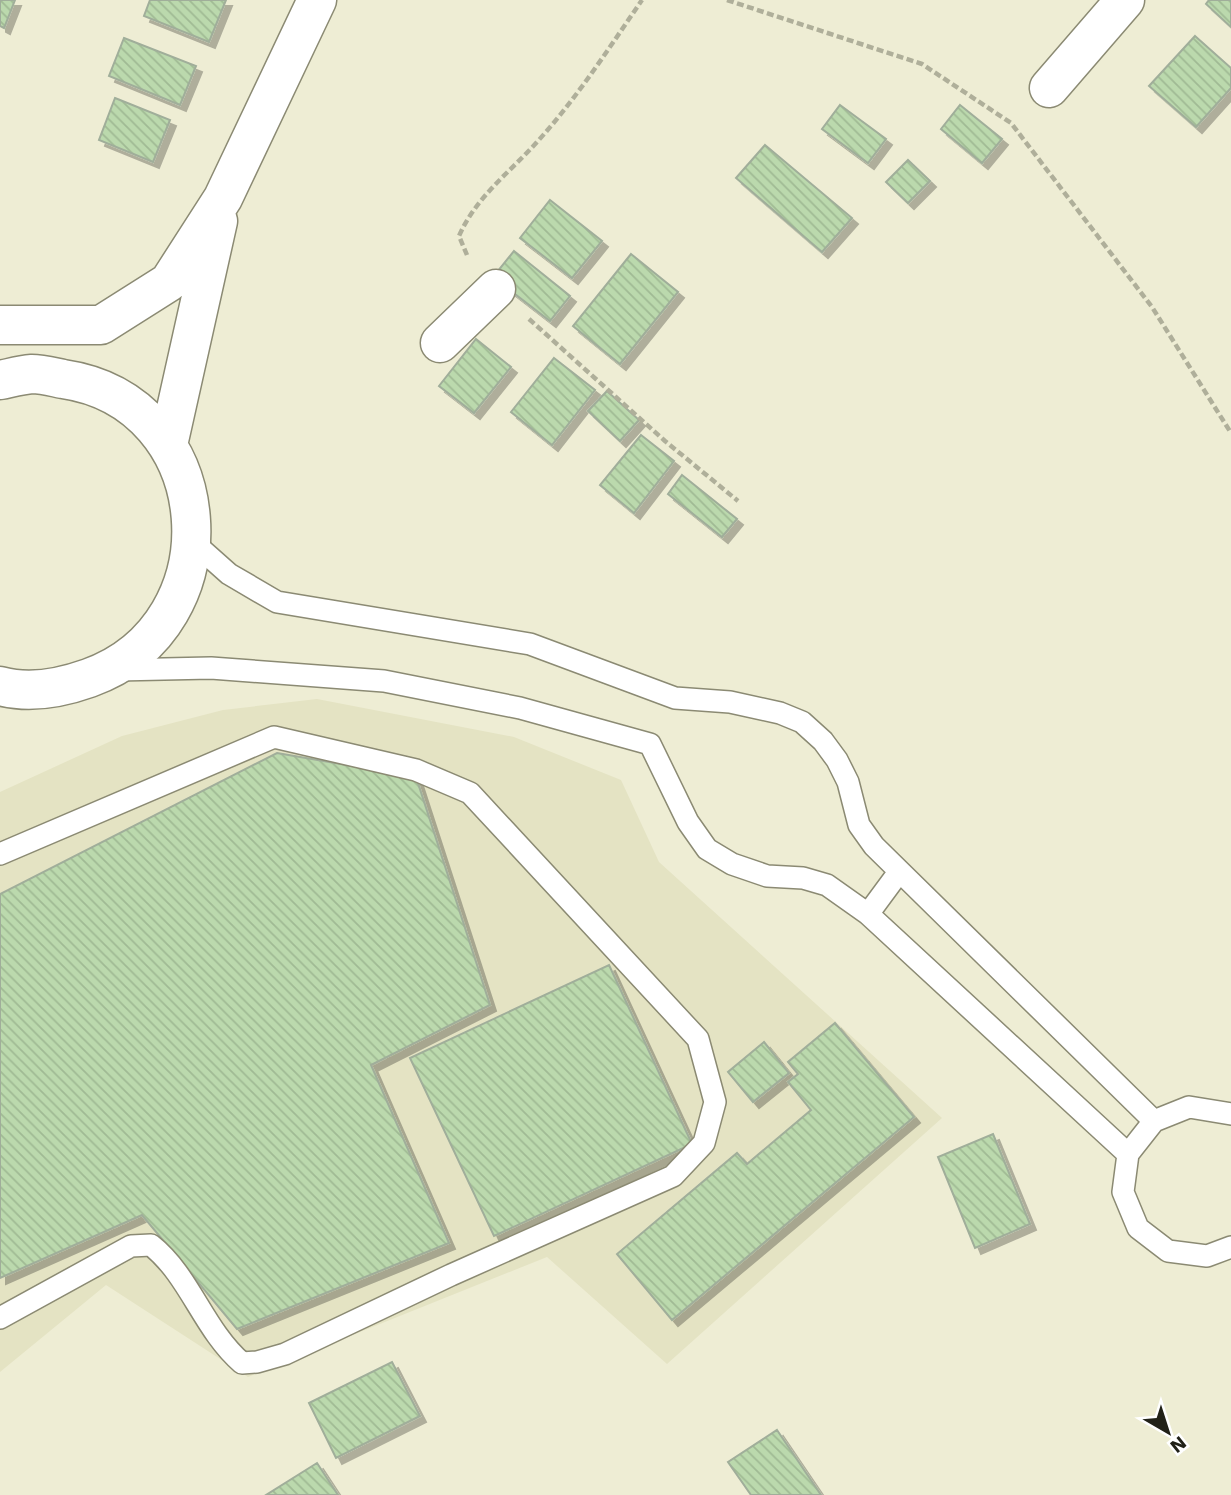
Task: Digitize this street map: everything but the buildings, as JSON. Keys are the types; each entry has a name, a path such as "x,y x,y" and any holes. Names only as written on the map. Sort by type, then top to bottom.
{"street":[{"path":"0,325 101,325 169,282 223,198 317,0"},
{"path":"1049,88 1125,0"},
{"path":"168,445 223,198"},
{"path":"440,343 496,289"},
{"path":"0,380 33,374 85,382 116,396 144,416 168,445 189,493 193,542 180,595 152,638 111,670 62,688 4,691"}],"lane":[{"path":"193,542 229,574 278,602 530,644 675,698 730,702 780,713 802,722 823,741 837,760 848,782 859,825 874,846 1154,1121"},
{"path":"111,670 211,667 384,681 520,708 650,744 688,822 707,849 732,864 767,876 803,878 827,885 868,914 1128,1154"},
{"path":"0,854 274,737 416,770 470,793 698,1039 715,1101 704,1143 673,1176 451,1275 285,1354 242,1363 225,1347 167,1257 151,1245 131,1246 0,1318"},
{"path":"868,914 899,872"},
{"path":"1231,1114 1189,1107 1154,1121 1128,1154 1123,1192 1138,1228 1168,1251 1207,1256 1231,1247"}],"path":[{"path":"642,0 575,97 537,142 476,204 459,236 464,251 496,289 665,441 738,501"},
{"path":"727,0 922,64 1011,123 1152,307 1231,433"}],"shaded area":[{"path":"317,699 514,737 621,780 659,862 942,1118 667,1364 547,1257 248,1377 106,1285 0,1372 0,792 122,736 223,710"}]}
